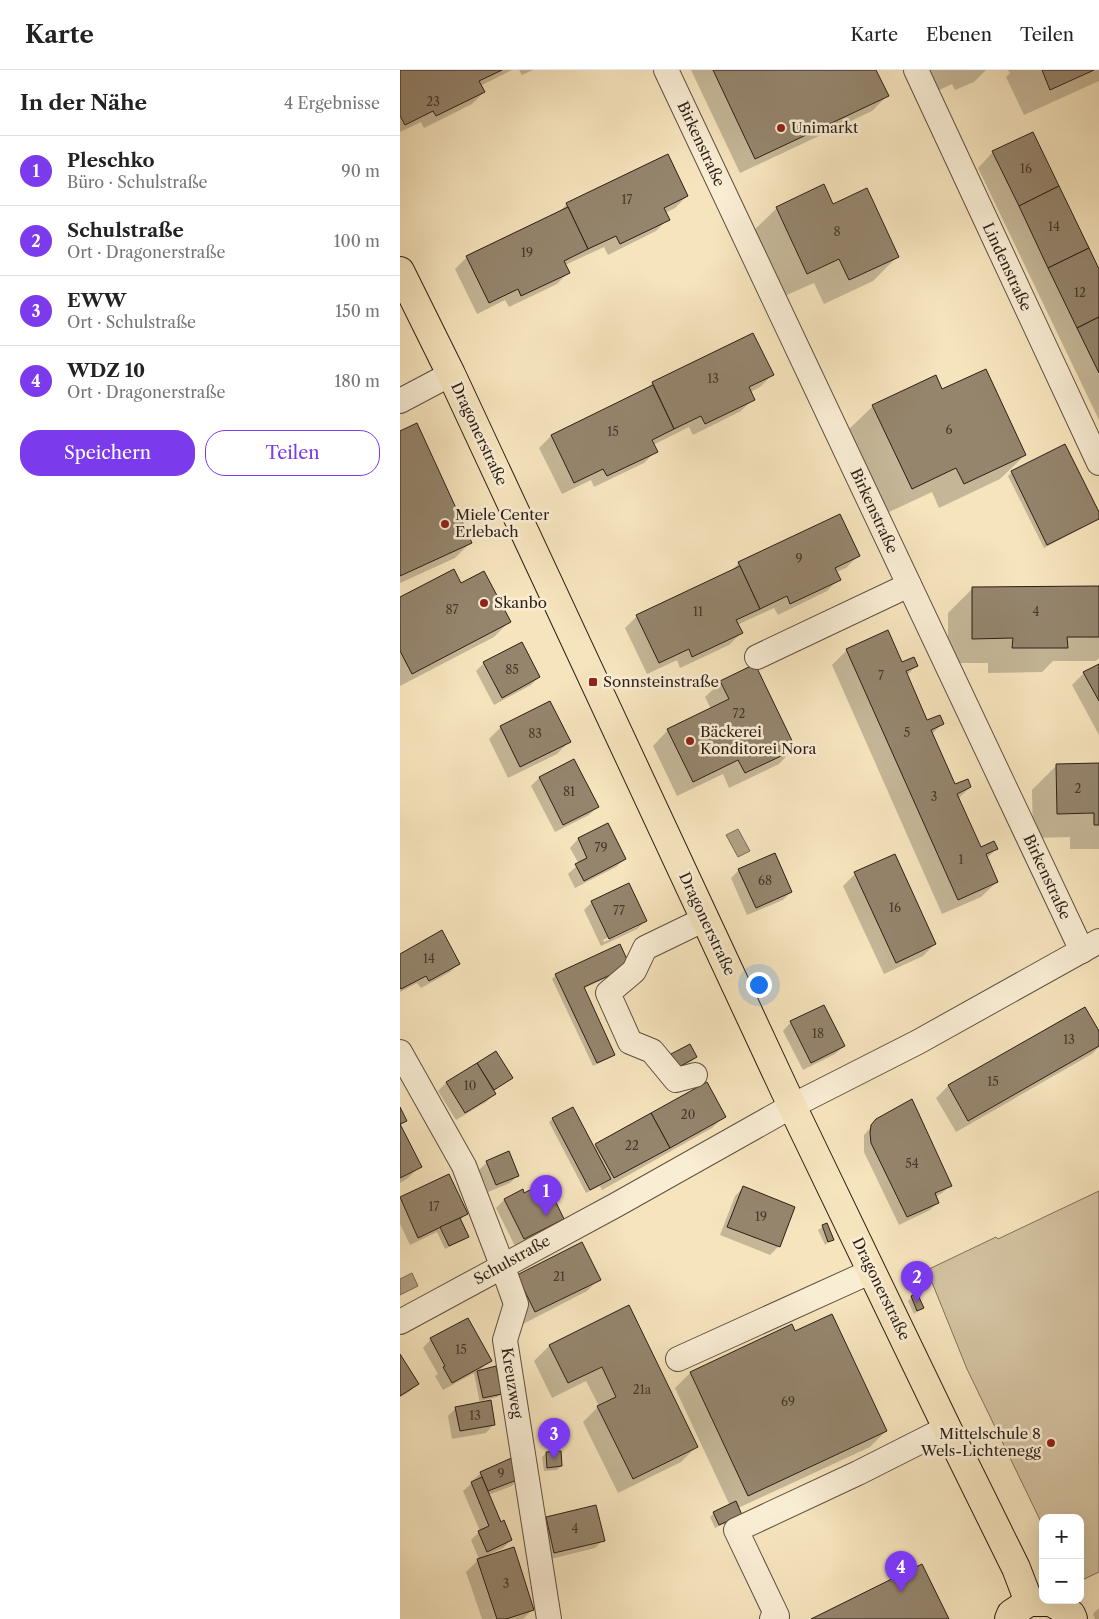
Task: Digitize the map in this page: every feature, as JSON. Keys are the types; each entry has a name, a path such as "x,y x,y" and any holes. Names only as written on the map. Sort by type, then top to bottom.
{"main road":[{"name":"Dragonerstraße","path":"400,271 451,374 792,1106 1016,1568 1019,1611 1051,1602 1071,1614 1073,1619"}],"street":[{"name":"Birkenstraße","path":"666,70 909,585 1090,946"},
{"name":"Lindenstraße","path":"916,70 1099,463"},
{"path":"400,401 451,374"},
{"path":"757,656 909,585"},
{"path":"695,1075 676,1080 652,1051 630,1042 608,993 634,972 645,948 705,918"},
{"name":"Schulstraße","path":"400,1322 502,1265 616,1205 792,1106 918,1042 1090,946"},
{"name":"Kreuzweg","path":"400,1052 464,1166 516,1304 505,1340 549,1619"},
{"path":"678,1359 872,1271"},
{"path":"772,1619 777,1616 736,1530 858,1473 947,1428"}],"shaded area":[{"path":"738,829 750,851 738,857 726,835"},
{"name":"Mittelschule 8 Wels-Lichtenegg","path":"1099,1191 1099,1572 1084,1579 1084,1514 1039,1514 1039,1518 967,1369 927,1270 996,1237 998,1239"},
{"path":"412,1273 418,1286 400,1295 400,1279"}],"building":[{"path":"400,70 502,70 479,81 485,92 436,116 433,111 405,125 400,116"},
{"name":"Unimarkt","path":"713,70 876,70 889,96 755,159"},
{"path":"1042,70 1094,70 1050,90"},
{"path":"1033,132 1059,186 1019,206 992,151"},
{"path":"668,154 688,196 664,208 670,220 620,244 616,236 588,249 566,203"},
{"path":"824,184 833,204 867,188 899,257 849,280 839,259 807,274 776,207"},
{"path":"1059,186 1089,248 1048,268 1019,206"},
{"path":"568,207 588,249 564,261 570,273 521,296 518,289 489,303 466,256"},
{"path":"1089,248 1099,269 1099,317 1077,328 1048,268"},
{"path":"1099,317 1099,373 1077,328"},
{"path":"753,333 774,375 749,387 755,400 705,424 701,416 674,429 652,382"},
{"path":"986,369 1026,455 964,484 956,468 912,489 872,405 936,375 942,389"},
{"path":"653,385 674,429 652,440 658,452 607,476 603,469 574,483 551,435"},
{"path":"417,423 472,543 400,576 400,431"},
{"path":"1065,444 1099,512 1099,519 1047,545 1011,471"},
{"path":"840,514 860,556 835,568 841,580 790,604 787,596 760,609 738,562"},
{"path":"740,566 760,609 736,620 743,633 692,657 689,649 659,663 636,615"},
{"path":"454,569 461,583 484,571 511,622 412,674 400,651 400,597"},
{"path":"1099,586 1099,637 1067,637 1068,648 1012,648 1013,638 972,639 972,587"},
{"path":"888,630 902,662 914,657 918,666 906,671 927,720 940,715 944,724 931,730 955,784 968,779 971,787 957,794 981,847 994,841 998,849 986,854 998,882 958,900 846,649"},
{"path":"522,642 540,677 502,698 483,662"},
{"path":"755,664 796,749 745,773 738,760 693,782 667,729 729,699 720,681"},
{"path":"1099,664 1099,701 1083,672"},
{"path":"550,701 571,742 520,767 500,726"},
{"path":"574,759 599,807 563,825 539,777"},
{"path":"1099,763 1099,825 1094,825 1094,813 1057,814 1056,764"},
{"path":"608,823 626,859 584,881 575,864 587,858 578,838"},
{"path":"775,853 792,892 756,908 738,869"},
{"path":"895,854 936,944 896,963 854,872"},
{"path":"629,883 647,921 609,939 591,901"},
{"path":"442,930 460,964 429,981 426,976 401,989 400,954"},
{"path":"620,944 630,966 584,987 615,1055 597,1063 555,974"},
{"path":"824,1005 845,1046 811,1063 790,1021"},
{"path":"1085,1007 1099,1031 1099,1046 968,1121 948,1085"},
{"path":"690,1044 697,1057 677,1068 671,1054"},
{"path":"496,1051 513,1078 494,1090 477,1063"},
{"path":"477,1063 496,1094 465,1113 446,1082"},
{"path":"707,1082 726,1117 670,1148 651,1113"},
{"path":"912,1099 952,1186 935,1193 939,1203 907,1217 871,1143 870,1133 871,1125 876,1119"},
{"path":"400,1107 407,1121 400,1124"},
{"path":"573,1107 611,1179 590,1190 552,1118"},
{"path":"651,1113 670,1148 614,1178 595,1144"},
{"path":"400,1124 422,1167 400,1178"},
{"path":"509,1151 519,1176 496,1185 486,1161"},
{"path":"449,1174 468,1214 418,1238 400,1197"},
{"path":"546,1182 564,1219 524,1239 504,1199 523,1189 524,1193"},
{"path":"743,1186 795,1207 780,1247 727,1227"},
{"path":"460,1218 469,1237 449,1246 440,1227"},
{"path":"827,1223 834,1240 828,1242 822,1225"},
{"path":"582,1242 601,1280 535,1312 517,1275"},
{"path":"917,1293 924,1308 917,1311 911,1296"},
{"path":"629,1305 698,1447 633,1479 597,1406 616,1397 602,1367 568,1383 549,1345"},
{"path":"832,1314 887,1431 748,1496 690,1372 792,1324 795,1331"},
{"path":"468,1318 492,1361 452,1383 430,1338"},
{"path":"400,1354 419,1384 400,1396"},
{"path":"496,1366 502,1394 483,1398 477,1371"},
{"path":"491,1400 495,1425 460,1431 455,1407"},
{"path":"561,1451 562,1466 547,1468 546,1452"},
{"path":"516,1456 522,1478 488,1491 480,1472"},
{"path":"482,1477 501,1522 504,1520 512,1540 487,1552 478,1531 489,1526 471,1482"},
{"path":"736,1501 742,1515 719,1525 713,1512"},
{"path":"596,1505 605,1541 554,1553 546,1517"},
{"path":"514,1547 534,1610 506,1619 497,1619 477,1559"},
{"path":"922,1564 949,1619 811,1619"}],"place":[{"name":"Unimarkt","path":"781,128"},
{"name":"Miele Center Erlebach","path":"445,524"},
{"name":"Skanbo","path":"484,603"},
{"name":"Sonnsteinstraße","path":"593,682"},
{"name":"Bäckerei Konditorei Nora","path":"690,741"},
{"name":"Pleschko","path":"546,1216"},
{"name":"Schulstraße","path":"917,1302"},
{"name":"Mittelschule 8 Wels-Lichtenegg","path":"1051,1443"},
{"name":"EWW","path":"554,1459"},
{"name":"WDZ 10","path":"901,1592"}]}
